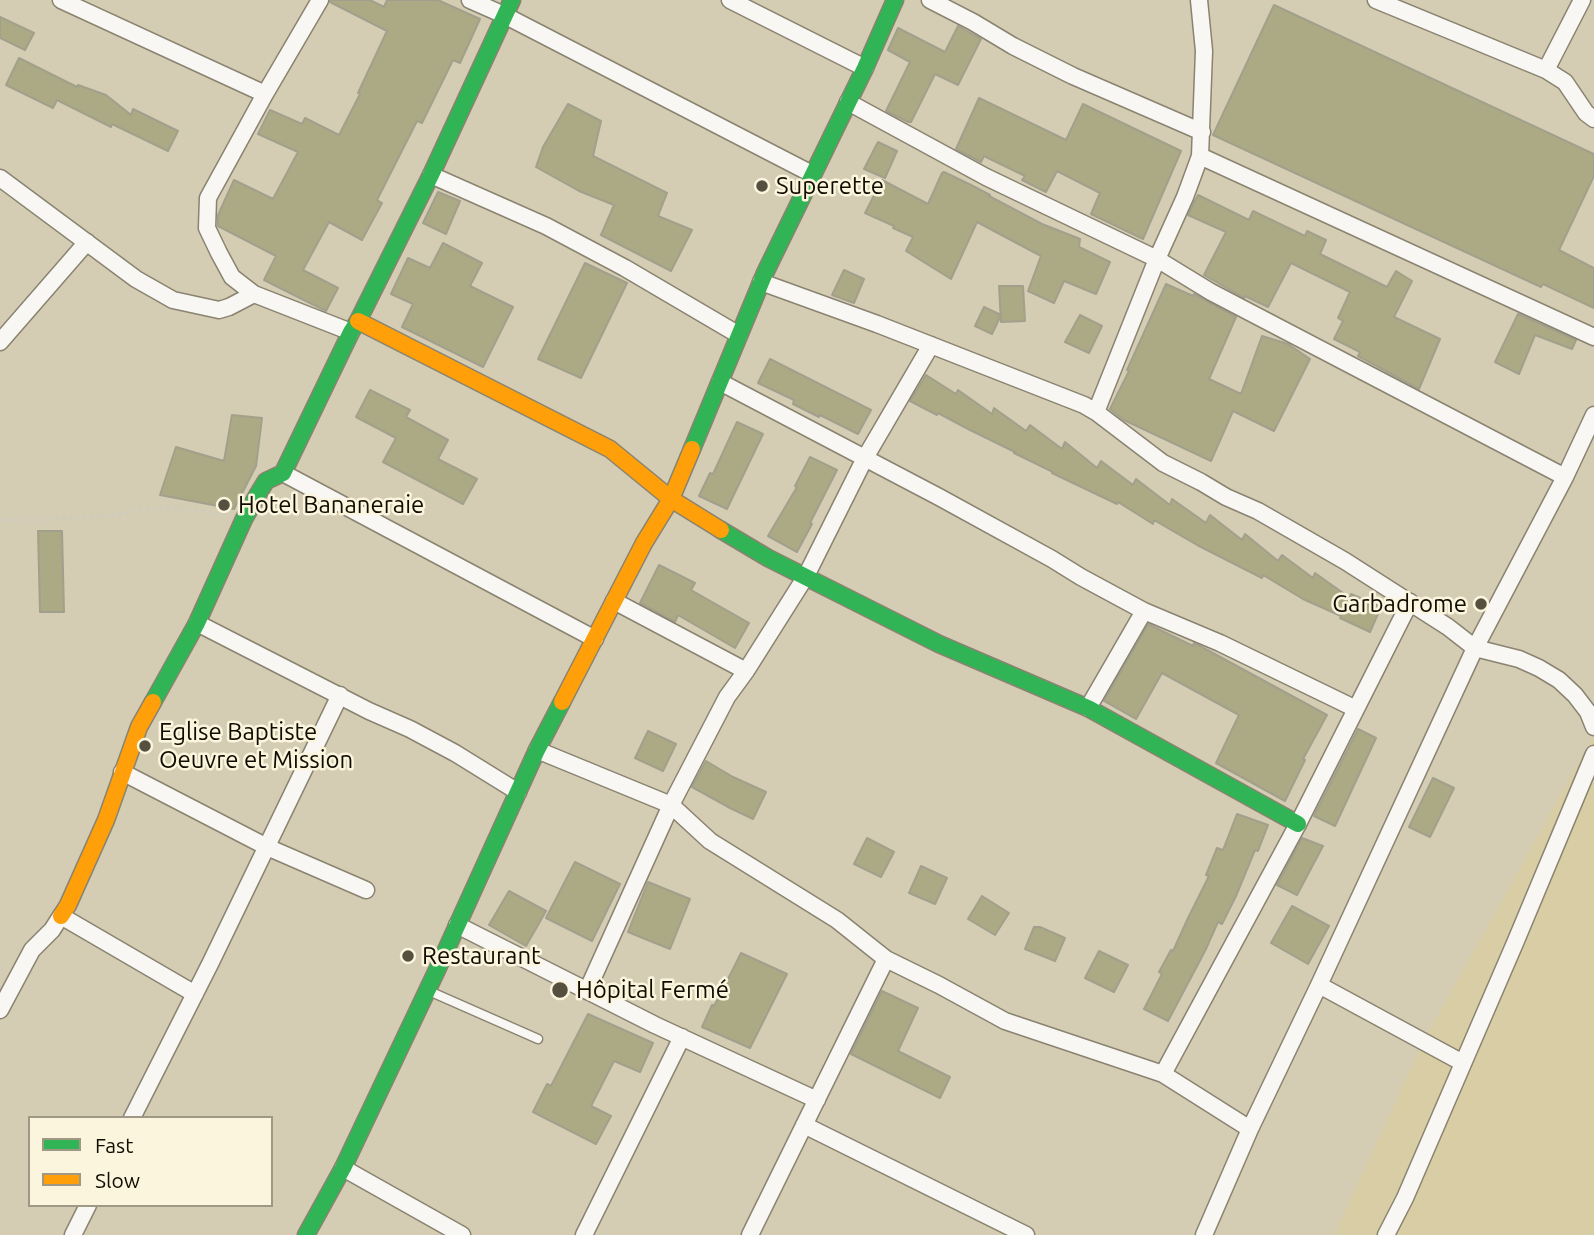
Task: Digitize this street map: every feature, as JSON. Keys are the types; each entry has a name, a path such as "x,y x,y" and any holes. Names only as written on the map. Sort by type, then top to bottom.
{"street":[{"path":"61,0 265,94"},
{"path":"320,0 208,198 207,228 232,277 254,294 355,327 534,409 610,449 671,499 768,558 939,643 1088,708 1298,824"},
{"path":"470,0 508,8 812,174"},
{"path":"730,0 865,68"},
{"path":"306,1235 343,1168 428,990 537,750 643,543 671,499 761,282 895,0"},
{"path":"930,0 1073,76 1202,132"},
{"path":"1096,412 1200,156 1205,51 1199,0"},
{"path":"1376,0 1546,70 1564,82 1586,113 1594,119"},
{"path":"1546,70 1582,0"},
{"path":"0,1010 32,950 51,930 68,905 106,820 139,727 197,623 244,519 266,481 283,472 431,175 508,8"},
{"path":"848,102 986,177 1157,259 1211,292 1566,477"},
{"path":"1200,156 1594,337"},
{"path":"431,175 546,226 625,268 739,335"},
{"path":"0,178 136,279 173,300 219,310 254,294"},
{"path":"0,342 87,242"},
{"path":"761,282 1084,405 1163,463 1258,511 1345,561 1448,627 1475,648 1519,659 1559,680 1582,703 1594,727"},
{"path":"587,990 671,805 727,697 806,576 864,458 931,345"},
{"path":"719,382 939,497 1144,611 1220,643 1356,709"},
{"path":"1205,1235 1250,1129 1475,648 1566,477 1594,415"},
{"path":"283,472 595,639"},
{"path":"614,601 746,671"},
{"path":"1163,1073 1298,824 1410,603"},
{"path":"1088,708 1144,611"},
{"path":"197,623 455,752 518,792"},
{"path":"133,1116 340,695"},
{"path":"537,750 671,805 710,841 837,920 886,959 1005,1021 1163,1073 1250,1129"},
{"path":"1386,1235 1464,1063 1594,754"},
{"path":"122,772 267,847 366,890"},
{"path":"61,916 195,994"},
{"path":"457,925 682,1037 817,1100"},
{"path":"750,1235 886,959"},
{"path":"1319,985 1464,1063"},
{"path":"584,1235 682,1037"},
{"path":"804,1125 1026,1235"},
{"path":"343,1168 462,1235"},
{"path":"74,1235 87,1207"}],"lane":[{"path":"428,990 538,1039"}],"path":[{"path":"0,520 107,516 157,508 182,509 244,519"}],"shaded area":[{"path":"1594,735 1594,1235 1334,1235 1422,1044"}],"building":[{"path":"330,0 370,0 384,7 387,0 438,0 480,19 460,63 453,60 422,123 417,121 377,200 382,203 362,240 329,222 303,270 338,288 326,311 264,280 276,256 218,226 218,215 234,180 273,199 298,152 258,134 270,110 302,124 305,118 339,135 387,31"},
{"path":"1274,5 1594,154 1594,176 1559,250 1594,268 1594,308 1543,284 1541,287 1213,135"},
{"path":"0,17 34,33 25,50 0,38"},
{"path":"958,26 981,39 958,85 935,74 911,122 886,111 910,62 888,50 898,28 945,52"},
{"path":"19,58 77,87 78,85 106,95 131,115 133,109 178,131 168,151 57,100 53,108 6,85"},
{"path":"979,98 1066,140 1083,104 1181,151 1143,239 1091,214 1100,193 1057,171 1046,192 1022,180 1025,176 984,156 981,162 956,149"},
{"path":"568,104 601,121 593,156 667,193 658,216 692,230 671,271 601,235 614,205 579,191 536,167 543,147"},
{"path":"878,142 897,151 885,178 864,169"},
{"path":"944,172 1042,224 1080,239 1079,247 1110,262 1096,294 1064,281 1054,303 1028,291 1041,256 977,222 951,279 906,251 913,237 865,213 882,180 928,204"},
{"path":"438,192 460,201 446,234 423,223"},
{"path":"1198,195 1249,220 1253,211 1305,236 1307,231 1326,240 1320,254 1387,287 1396,271 1412,281 1394,317 1440,339 1419,389 1358,356 1360,352 1334,339 1343,321 1338,318 1350,292 1291,263 1268,307 1245,296 1244,298 1204,275 1226,232 1188,215"},
{"path":"443,243 482,263 470,286 513,307 483,367 402,327 413,304 391,294 408,258 430,268"},
{"path":"585,263 627,283 581,378 538,359"},
{"path":"844,270 864,279 854,303 832,295"},
{"path":"1166,284 1193,296 1194,294 1236,317 1209,379 1241,394 1262,336 1288,344 1310,359 1274,431 1233,411 1211,461 1124,420 1110,409"},
{"path":"999,286 1023,286 1025,321 1001,322"},
{"path":"984,307 1001,315 992,334 975,326"},
{"path":"1518,314 1576,340 1572,349 1535,335 1519,374 1495,362"},
{"path":"1080,315 1102,326 1089,353 1065,342"},
{"path":"770,359 871,410 858,434 793,404 794,400 758,383"},
{"path":"926,375 956,394 958,390 992,414 994,408 1026,431 1030,425 1062,449 1065,442 1097,468 1101,461 1133,485 1136,479 1170,505 1172,499 1206,523 1210,515 1242,540 1245,534 1278,561 1282,555 1313,578 1315,573 1350,598 1351,594 1381,607 1370,632 1303,599 1263,575 1262,578 1197,545 1154,520 1153,524 1118,502 1117,504 1052,473 910,401"},
{"path":"370,390 410,410 406,417 448,440 438,459 477,479 463,504 383,462 396,438 356,417"},
{"path":"232,415 262,418 256,466 234,509 160,495 176,447 224,461"},
{"path":"737,422 763,434 727,509 699,496 710,473 713,474"},
{"path":"810,457 837,470 797,552 768,536 797,487 795,486"},
{"path":"38,531 62,531 64,612 40,612"},
{"path":"659,565 695,583 691,590 749,623 735,648 678,615 675,622 640,603"},
{"path":"1148,624 1193,646 1194,643 1200,646 1327,715 1303,759 1305,760 1285,801 1216,763 1239,715 1162,673 1136,719 1104,701"},
{"path":"1358,729 1376,738 1335,826 1314,816"},
{"path":"648,731 676,744 663,771 635,758"},
{"path":"706,761 766,792 753,819 692,787"},
{"path":"1433,778 1454,788 1430,837 1409,827"},
{"path":"1237,814 1268,825 1222,924 1218,922 1168,1021 1144,1009 1162,974 1159,972 1171,950 1173,951 1209,876 1206,875 1217,848 1223,850"},
{"path":"867,838 894,852 881,877 854,864"},
{"path":"1302,838 1323,846 1297,895 1277,885"},
{"path":"575,862 620,884 592,941 546,918"},
{"path":"921,866 947,878 935,904 909,893"},
{"path":"648,882 690,899 670,949 628,932"},
{"path":"509,891 546,911 526,946 489,925"},
{"path":"982,896 1009,913 995,935 968,919"},
{"path":"1292,906 1329,926 1308,964 1271,943"},
{"path":"1034,927 1065,938 1055,961 1025,949"},
{"path":"1099,951 1128,965 1114,992 1085,978"},
{"path":"741,953 787,974 750,1048 702,1027"},
{"path":"882,991 918,1008 898,1051 950,1077 940,1098 851,1054"},
{"path":"588,1014 653,1043 640,1072 614,1061 591,1106 611,1116 596,1144 533,1112 547,1084 551,1086"}],"traffic: fast":[{"path":"153,702 197,623 258,494 266,481 283,473 431,175 512,0"},
{"path":"692,449 765,273 865,68 895,0"},
{"path":"721,530 768,558 939,644 1088,708 1298,824"},
{"path":"306,1235 343,1168 537,750 562,702"}],"traffic: slow":[{"path":"358,321 610,449 671,499 721,530"},
{"path":"562,702 644,543 671,499 692,449"},
{"path":"61,916 106,820 139,727 153,702"}],"place":[{"name":"Superette","path":"762,186"},
{"name":"Hotel Bananeraie","path":"224,505"},
{"name":"Garbadrome","path":"1481,604"},
{"name":"Eglise Baptiste Oeuvre et Mission","path":"145,746"},
{"name":"Restaurant","path":"408,956"},
{"name":"Hôpital Fermé","path":"560,990"}]}
